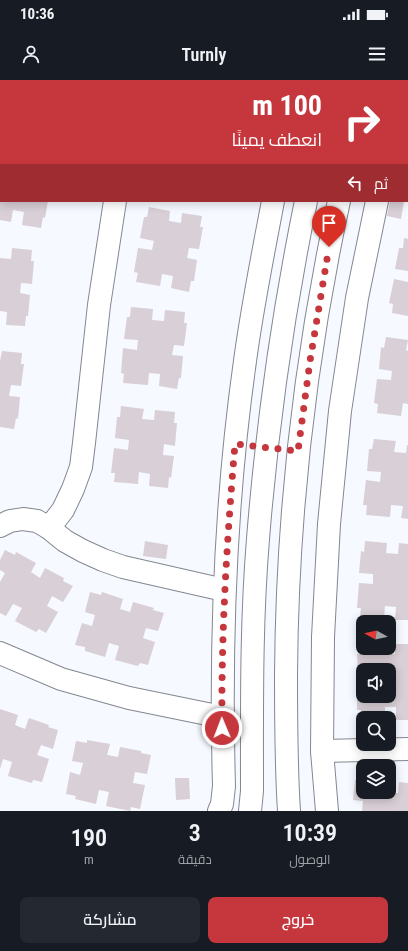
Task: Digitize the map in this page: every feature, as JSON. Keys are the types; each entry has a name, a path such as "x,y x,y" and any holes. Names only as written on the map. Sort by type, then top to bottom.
{"street":[{"path":"49,528 63,510 81,467 99,305 115,202"},
{"path":"219,811 222,804 224,786 222,717 224,590 235,444 249,332 273,202"},
{"path":"250,811 252,791 254,624 258,540 267,448 279,351 295,254 306,202"},
{"path":"289,811 286,717 290,546 298,451 314,331 326,262 339,202"},
{"path":"327,811 322,751 323,637 329,516 341,403 357,298 377,202"},
{"path":"235,444 298,451"},
{"path":"0,526 10,521 23,519 37,521 71,544 103,560 123,567 224,590"},
{"path":"0,653 61,679 130,698 222,717"},
{"path":"322,751 408,749"}],"building":[{"path":"0,202 48,202 45,218 43,217 41,228 22,225 24,212 13,210 11,222 0,220"},
{"path":"390,202 404,202 401,219 387,216"},
{"path":"149,207 170,211 169,221 181,223 182,213 202,216 200,227 203,227 199,249 189,248 187,258 197,260 194,281 191,281 189,292 171,288 173,276 162,274 160,286 136,282 138,273 134,272 138,248 152,250 154,241 140,238 144,217 147,217"},
{"path":"404,238 408,239 408,271 395,269 399,248 403,248"},
{"path":"12,248 32,250 31,261 34,261 32,284 21,283 20,293 30,295 28,316 26,316 25,326 6,325 7,312 0,311 0,258 11,259"},
{"path":"394,279 408,282 408,316 392,313 393,304 389,303"},
{"path":"131,307 153,309 152,320 164,321 165,310 185,312 184,323 187,323 184,346 174,345 172,355 183,356 181,378 179,378 177,389 159,386 160,374 149,373 148,385 123,383 124,374 121,373 123,348 137,350 138,340 124,339 127,317 130,317"},
{"path":"386,337 408,340 406,350 408,351 408,404 403,403 401,416 377,413 378,404 374,403 377,379 391,380 392,371 379,369 381,347 384,348"},
{"path":"2,351 22,353 21,364 24,364 21,386 11,385 9,396 20,397 18,419 16,418 14,429 0,427 0,361"},
{"path":"121,406 144,409 142,419 154,420 155,410 175,412 174,423 177,423 175,446 164,444 163,455 174,456 168,488 149,486 150,474 139,472 138,484 114,482 115,473 111,473 114,448 128,450 129,440 115,438 117,417 120,417"},
{"path":"374,439 396,441 394,452 406,453 408,445 408,519 401,518 403,506 391,505 390,517 366,515 367,505 363,505 366,480 380,482 381,472 367,471 369,449 372,449"},
{"path":"145,541 168,545 166,559 143,556"},
{"path":"365,541 387,543 386,553 398,554 399,543 408,544 408,620 396,620 396,607 385,606 384,615 360,615 361,608 357,608 359,583 373,584 373,574 359,573 361,551 364,552"},
{"path":"5,550 15,555 16,552 36,563 31,572 40,578 45,568 64,578 63,581 73,586 63,602 52,596 47,606 58,612 46,633 39,629 36,632 15,621 22,608 13,604 6,616 0,613 0,582 5,573 0,570 0,560"},
{"path":"90,592 101,595 102,592 123,599 120,609 130,612 133,602 154,608 153,610 164,613 158,631 146,628 143,638 155,642 148,665 140,663 138,666 115,660 119,646 109,643 105,657 85,651 85,647 75,645 82,623 92,626 95,615 85,612"},
{"path":"396,644 408,644 408,720 396,720 396,707 385,707 385,711 357,710 357,703 396,703 396,663 357,663 357,655 396,655"},
{"path":"0,709 18,715 15,725 25,729 29,718 58,730 53,749 41,745 37,755 49,759 42,782 33,780 32,783 8,776 12,762 3,759 0,769"},
{"path":"87,740 110,744 107,755 118,757 120,747 141,751 141,753 151,755 147,774 135,772 133,783 145,785 140,809 131,807 130,811 106,806 109,792 99,790 96,804 75,799 76,796 66,794 70,772 80,775 83,763 72,761 76,741 87,743"},
{"path":"175,778 189,778 190,799 176,800"},
{"path":"355,780 356,799 396,799 399,782 408,783 408,811 362,811 363,801 353,800"}],"route":[{"path":"222,728 224,590 228,517 235,444 298,451 310,361 329,247"}]}
